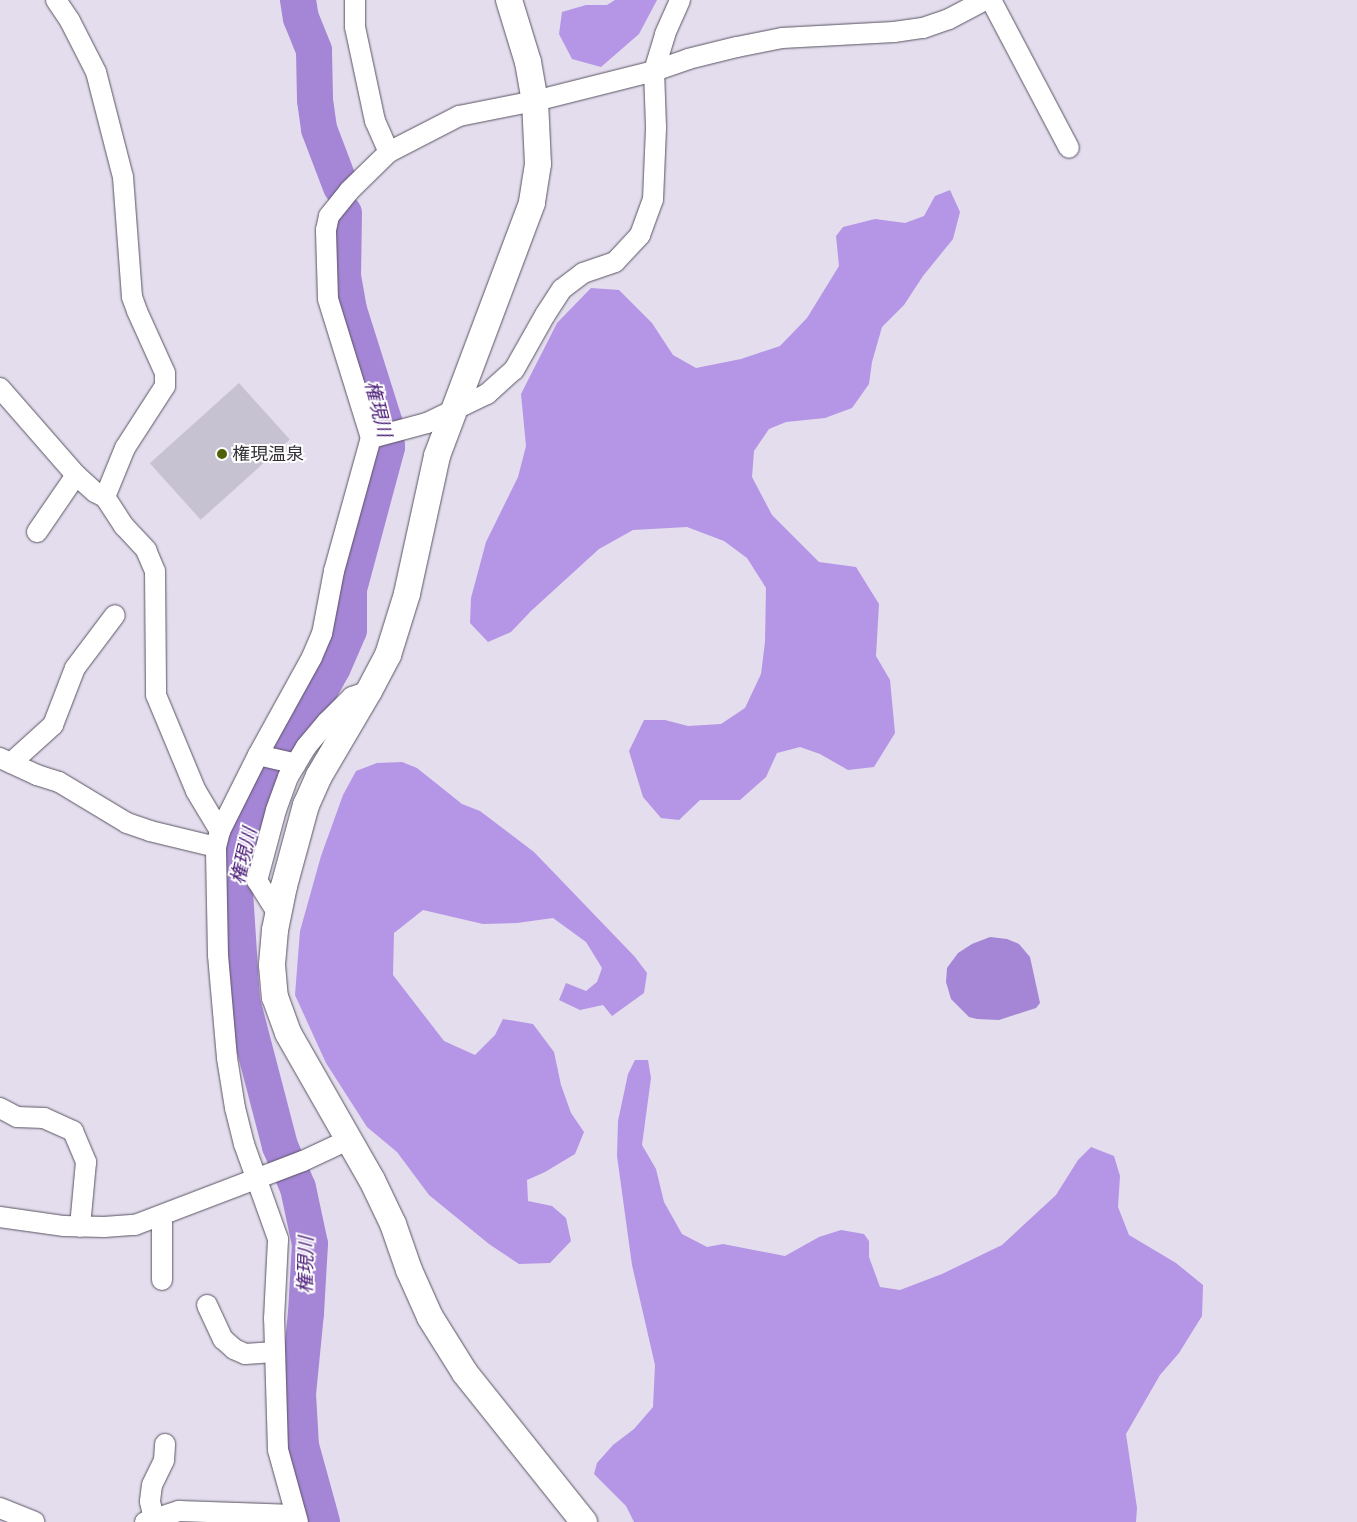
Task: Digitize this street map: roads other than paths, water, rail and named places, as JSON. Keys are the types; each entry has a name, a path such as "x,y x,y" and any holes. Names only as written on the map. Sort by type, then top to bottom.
{"street":[{"path":"56,0 70,21 96,72 123,177 132,297 165,373 165,386 124,448 105,498"},
{"path":"356,0 355,28 375,120 389,152"},
{"path":"509,0 528,62 535,101 538,164 532,203 516,251 451,412 437,456 406,594 388,655 369,692 319,776 306,805 278,914 272,964 276,997 288,1033 350,1139 393,1224 409,1270 430,1317 465,1373 584,1522"},
{"path":"381,435 427,423 487,394 514,370 544,314 562,289 583,274 615,262 640,235 653,200 656,127 654,71 665,34 680,0"},
{"path":"218,839 263,757 322,634 334,571 381,435 328,299 326,230 329,216 349,191 389,152 459,116 535,101 654,71 688,59 782,38 894,32 923,28 949,19 985,0"},
{"path":"991,0 1069,148"},
{"path":"0,388 76,475 94,492 105,498 124,526 146,550 155,571 156,695 218,839 218,955 226,1058 235,1108 264,1176 278,1239 275,1352 278,1450 297,1518 178,1511 150,1521 152,1484 164,1460 165,1444"},
{"path":"37,532 76,475"},
{"path":"115,615 75,668 53,725 6,761 37,775 59,782 127,823 150,832 218,839"},
{"path":"278,914 257,881 276,810 292,763 352,697 369,692"},
{"path":"263,757 292,763"},
{"path":"0,1108 17,1117 44,1118 73,1131 86,1162 80,1226"},
{"path":"0,1217 80,1226 135,1225 303,1162 350,1139"},
{"path":"162,1216 162,1280"},
{"path":"204,1315 223,1339 234,1349 245,1354 275,1352"},
{"path":"0,1508 34,1522"}],"waterway":[{"name":"権現川","path":"298,0 301,18 314,51 315,100 319,129 341,187"},
{"name":"権現川","path":"322,1522 301,1446 298,1394 306,1313 310,1244 298,1188 280,1146 242,1000 235,893 237,868 266,779 281,747 312,705 333,667 349,630 349,589 387,447 385,424 349,310 343,276 344,213"}],"place":[{"name":"権現温泉","path":"222,454"}]}
